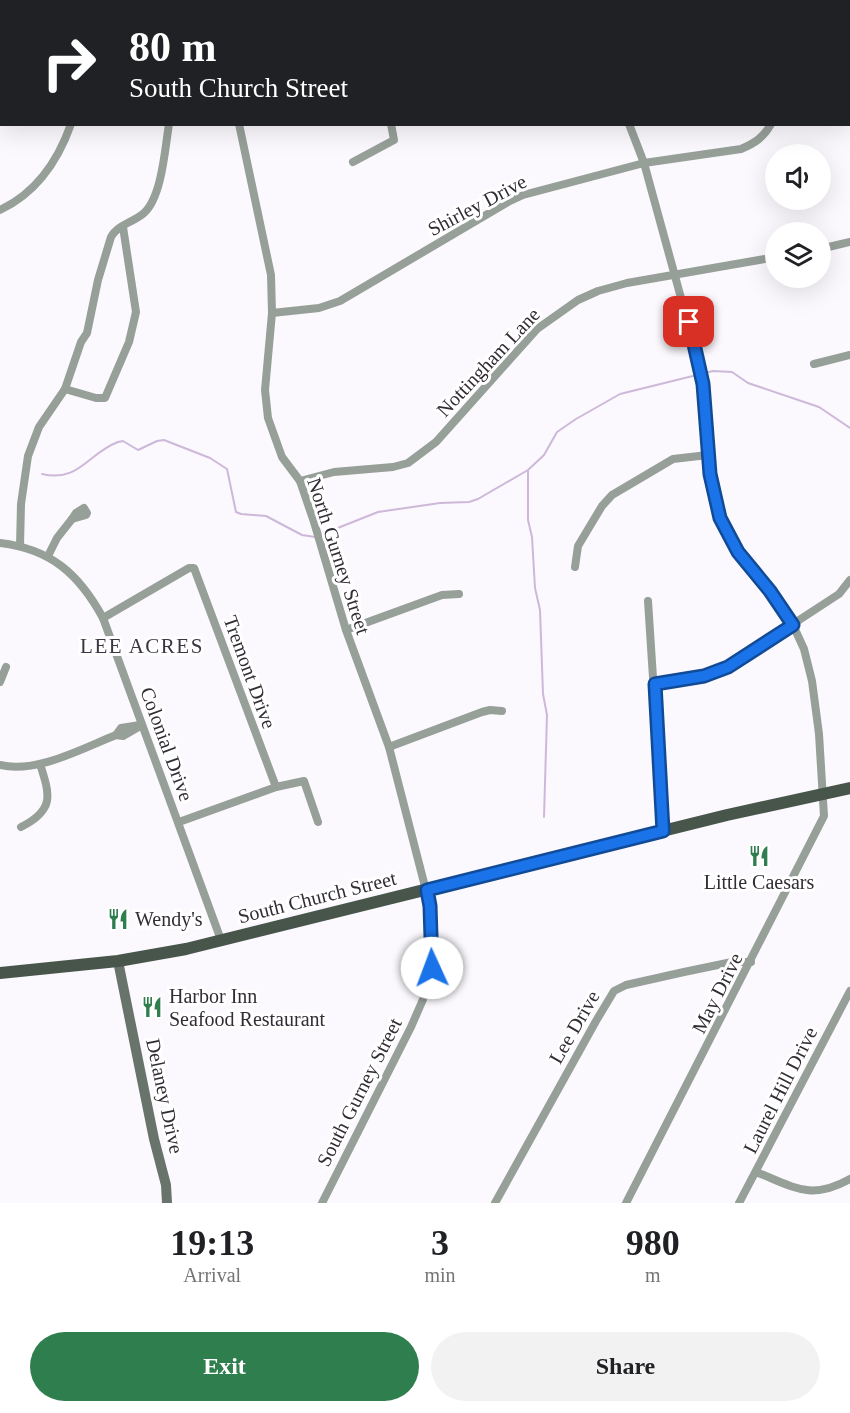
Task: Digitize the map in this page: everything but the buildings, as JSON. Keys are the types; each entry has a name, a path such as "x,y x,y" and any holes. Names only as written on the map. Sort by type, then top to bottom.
{"main road":[{"name":"South Church Street","path":"0,973 118,961 175,951 663,831 850,788"}],"street":[{"path":"0,210 14,203 37,184 55,161 70,126"},
{"path":"20,546 21,504 28,456 39,427 64,389 87,333 98,280 114,231 144,214 151,206 157,190 169,126"},
{"name":"North Gurney Street","path":"239,126 271,274 272,313 265,376 268,418 282,457 300,481 314,522 346,630 388,747 427,890"},
{"path":"353,162 394,140 391,126"},
{"name":"May Drive","path":"627,1203 824,816 812,681 804,649 793,625 728,536 720,518 714,498 708,455 703,384 698,360 644,163 630,126"},
{"name":"Shirley Drive","path":"272,313 319,308 340,301 523,195 644,163 741,149 763,137 770,126"},
{"path":"64,389 96,398 105,398 129,342 136,312 123,227"},
{"path":"831,246 850,242"},
{"name":"Nottingham Lane","path":"300,481 334,472 408,463 436,442 537,329 578,300 598,291 675,274 765,259"},
{"path":"814,364 850,355"},
{"path":"575,567 578,546 602,506 612,495 673,459 708,455"},
{"path":"48,556 57,538 72,519"},
{"name":"Colonial Drive","path":"0,543 20,546 48,556 69,570 81,583 103,618 221,940"},
{"name":"Tremont Drive","path":"103,618 189,568 194,568 276,787"},
{"path":"655,684 704,676 728,667 839,594 850,580"},
{"path":"346,630 442,595 459,594"},
{"path":"648,601 663,831"},
{"path":"0,682 6,667"},
{"path":"388,747 482,712 502,711"},
{"path":"0,765 22,767 40,764 116,735 123,736 142,725"},
{"path":"21,826 34,820 48,803 49,793 40,764"},
{"path":"179,822 276,787 304,781 318,822"},
{"name":"South Gurney Street","path":"322,1203 411,1027 428,988 432,968 430,906 427,890"},
{"name":"Delaney Drive","path":"118,961 154,1139 166,1185 166,1203"},
{"name":"Lee Drive","path":"495,1203 614,991 626,985 684,972 732,962 751,962"},
{"name":"Laurel Hill Drive","path":"739,1203 790,1103 847,1007 850,991"},
{"path":"756,1172 799,1189 813,1191 832,1189 850,1179"}],"waterway":[{"path":"42,474 55,476 74,471 118,442 123,441 138,450 164,440 210,458 227,469 236,512 266,516 302,535 315,537 378,512 440,503 469,502 478,499 528,470 544,455 557,432 620,394 713,371 732,372 748,383 819,407 850,428"},
{"path":"528,471 528,520 532,537 535,588 540,610 543,694 547,715 544,817"}],"place":[{"name":"Little Caesars","path":"759,856"},
{"name":"Wendy's","path":"118,919"},
{"name":"Harbor Inn Seafood Restaurant","path":"152,1007"}],"district":[{"name":"LEE ACRES","path":"142,646"}],"route":[{"path":"432,968 430,906 427,890 663,831 655,684 704,676 728,667 793,625 770,591 738,552 720,518 710,474 703,384 689,322"}]}
